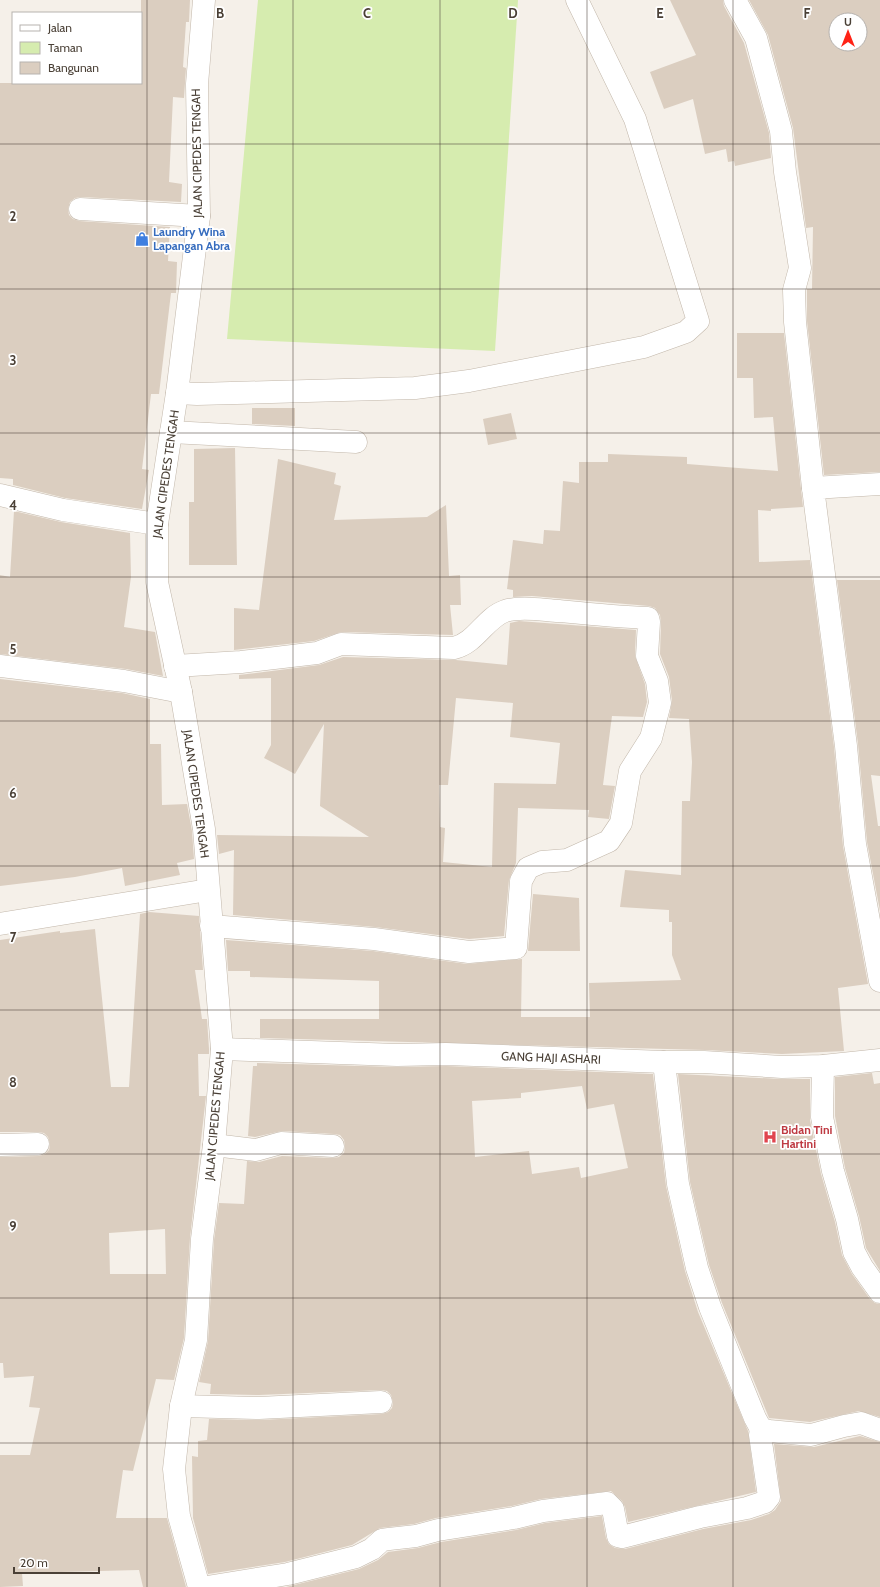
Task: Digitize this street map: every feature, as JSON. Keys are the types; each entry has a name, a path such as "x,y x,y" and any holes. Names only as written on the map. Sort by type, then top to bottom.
{"street":[{"name":"JALAN CIPEDES TENGAH","path":"200,1587 179,1516 174,1469 180,1406 196,1340 202,1239 214,1145 222,1049 204,829 181,692 156,582 157,524 177,393 199,216 196,84 204,0"},
{"path":"177,393 198,394 423,387 469,381 644,347 686,332 698,321 635,119 577,0"},
{"path":"735,0 756,38 781,131 785,172 800,268 794,290 795,322 813,488 845,738 855,844 880,981"},
{"path":"80,209 199,216"},
{"path":"171,432 356,442"},
{"path":"813,488 880,484"},
{"path":"0,495 63,510 157,524"},
{"path":"175,666 241,662 317,653 341,644 454,648 461,646 483,630 496,615 506,611 537,609 648,618 649,622 647,656 655,671 660,703 651,738 630,771 621,823 609,841 567,860 542,862 528,868 521,881 516,948 469,952 374,938 211,926"},
{"path":"0,666 124,681 181,692"},
{"path":"0,924 208,890"},
{"name":"GANG HAJI ASHARI","path":"222,1049 397,1055 446,1054 664,1062 704,1062 782,1067 823,1066 880,1060"},
{"path":"207,1587 288,1574 356,1557 372,1549 382,1540 416,1536 438,1530 514,1518 544,1511 607,1503 613,1510 618,1536 622,1537 700,1517 747,1508 765,1502 769,1497 760,1435 761,1429 755,1418 710,1307 697,1268 678,1184 664,1062"},
{"path":"823,1066 822,1117 833,1171 847,1219 854,1252 871,1265 880,1292"},
{"path":"214,1145 256,1150 281,1143 333,1146"},
{"path":"0,1145 38,1144"},
{"path":"180,1406 259,1408 381,1402"},
{"path":"761,1429 811,1435 861,1423 880,1430"}],"green space":[{"path":"258,0 518,0 495,351 227,339"}],"building":[{"path":"141,0 190,0 189,22 186,22 183,67 186,68 184,98 173,97 169,182 182,184 181,202 81,197 75,198 70,202 68,209 69,215 73,219 79,221 170,227 168,261 177,262 176,293 171,293 159,394 151,394 142,469 149,470 142,509 65,498 13,485 13,479 0,478 0,83 142,84"},
{"path":"670,0 723,0 724,6 744,43 769,133 771,158 735,166 734,161 728,162 726,149 705,154 693,99 664,109 650,72 696,55"},
{"path":"749,0 880,0 880,472 824,475 807,321 807,289 812,289 813,227 806,228 793,128 768,35"},
{"path":"737,333 784,333 803,507 771,509 771,511 758,510 759,562 810,560 834,747 843,846 868,984 838,988 844,1051 782,1054 705,1050 260,1038 260,1019 379,1019 379,981 250,977 250,971 228,971 226,940 373,951 467,964 522,959 521,1017 590,1017 589,983 681,980 672,955 672,922 669,922 669,910 620,907 625,870 681,875 682,801 690,801 692,762 689,719 669,718 672,701 669,677 660,654 660,615 655,608 649,606 532,596 513,597 513,590 507,589 513,540 543,544 544,530 560,531 563,481 579,483 579,462 608,462 608,454 687,457 687,464 778,471 773,417 754,418 753,378 737,378"},
{"path":"252,408 295,408 295,426 252,424"},
{"path":"511,413 517,439 488,445 483,419"},
{"path":"235,448 237,565 189,565 189,502 194,502 194,449"},
{"path":"278,459 336,473 334,484 341,486 334,520 427,517 446,505 449,576 460,575 461,605 450,605 453,635 341,632 314,641 234,650 234,608 259,610"},
{"path":"14,511 61,522 130,533 131,577 124,627 155,632 163,676 126,669 0,654 0,575 10,577"},
{"path":"837,580 880,580 880,776 871,775 878,826 880,826 880,911 867,842 858,744"},
{"path":"519,621 636,630 635,656 645,684 647,702 643,717 612,716 603,785 615,786 609,819 588,817 589,810 518,808 516,863 509,880 504,936 469,939 375,927 233,915 234,850 219,854 217,835 369,837 320,806 324,724 295,774 264,758 271,745 271,678 239,679 239,675 319,665 343,657 456,660 507,665 510,623","holes":["456,698 513,703 510,737 560,743 556,784 494,783 492,867 443,862 445,828 440,827 439,785 448,785"]},
{"path":"0,679 122,693 150,699 150,744 161,744 162,805 187,804 192,831 194,859 177,863 180,875 125,886 122,868 75,877 0,886"},
{"path":"533,894 579,898 580,951 528,951"},
{"path":"149,912 199,916 203,970 195,970 202,1019 207,1019 209,1054 198,1054 199,1096 206,1096 190,1238 184,1338 174,1380 156,1379 133,1471 123,1470 116,1518 167,1518 186,1587 143,1587 139,1570 22,1573 23,1586 0,1587 0,1455 30,1455 40,1408 29,1407 34,1376 4,1378 3,1363 0,1363 0,1157 39,1156 45,1154 49,1150 50,1144 48,1137 44,1133 0,1132 0,940 60,931 60,933 95,929 111,1087 129,1087 140,914","holes":["165,1229 166,1274 110,1274 109,1233"]},
{"path":"257,1063 397,1067 446,1066 653,1074 666,1186 685,1271 698,1312 748,1431 756,1492 628,1522 625,1507 622,1501 611,1491 541,1499 512,1506 436,1518 414,1524 380,1528 352,1545 285,1562 208,1574 193,1518 192,1456 198,1457 198,1441 207,1440 209,1419 260,1420 382,1414 388,1412 392,1408 393,1402 391,1395 387,1391 381,1390 259,1395 210,1394 211,1384 199,1382 208,1341 214,1240 219,1203 244,1204 247,1161 259,1162 282,1156 333,1158 339,1157 344,1153 344,1140 340,1135 282,1131 255,1137 248,1136 253,1066 257,1066","holes":["582,1086 587,1109 614,1104 628,1168 581,1178 579,1167 532,1174 529,1151 475,1157 472,1101 521,1098 521,1093"]},
{"path":"872,1073 874,1084 880,1083 880,1271 866,1248 859,1216 845,1168 835,1116 835,1077"},
{"path":"678,1074 810,1079 810,1120 821,1174 835,1222 842,1255 852,1274 870,1299 875,1303 880,1304 880,1417 859,1411 810,1422 769,1418 722,1303 709,1265 690,1182"},
{"path":"860,1436 880,1442 880,1587 286,1587 359,1569 378,1560 388,1552 516,1530 545,1523 602,1516 606,1538 609,1544 615,1548 625,1549 703,1529 751,1520 769,1514 775,1510 781,1501 774,1444 814,1447"}],"place":[{"name":"Laundry Wina Lapangan Abra","path":"142,239"},
{"name":"Bidan Tini Hartini","path":"770,1137"}]}
